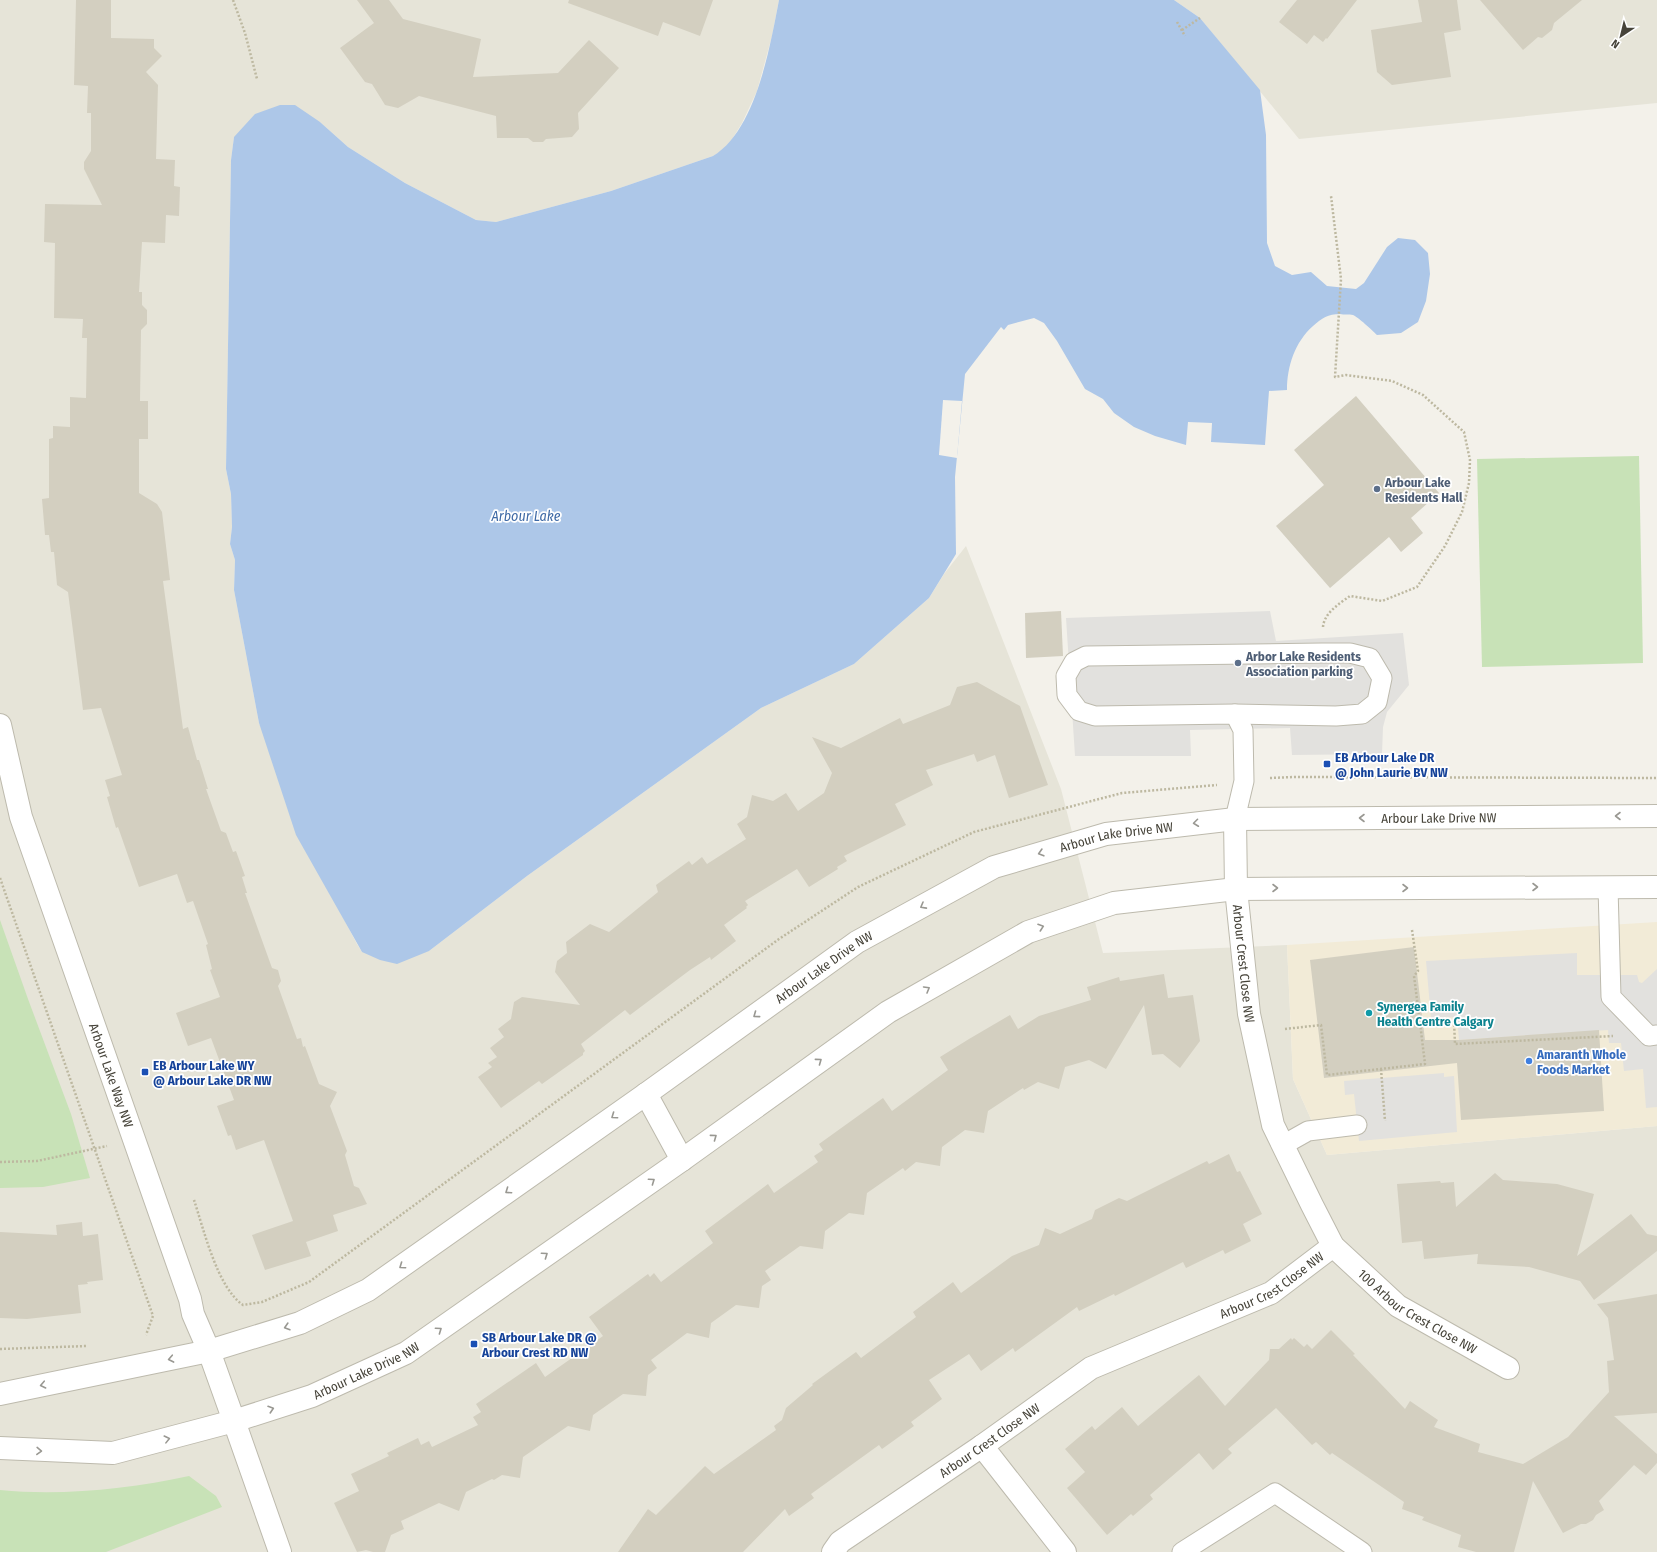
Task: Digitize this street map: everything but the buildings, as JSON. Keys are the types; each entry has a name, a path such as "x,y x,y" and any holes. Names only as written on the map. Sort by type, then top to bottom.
{"street":[{"name":"Arbour Lake Way NW","path":"0,725 21,817 190,1299 193,1314 209,1351 280,1552"},
{"name":"Arbour Lake Drive NW","path":"0,1394 209,1351 300,1323 368,1290 646,1094 857,942 994,867 1106,834 1234,819 1657,816"},
{"name":"Arbour Crest Close NW","path":"833,1552 840,1542 982,1446 1091,1368 1270,1293 1333,1246 1273,1125 1249,1014 1236,889 1234,819"},
{"name":"Arbour Lake Drive NW","path":"0,1448 113,1453 234,1421 312,1396 406,1353 682,1160 888,1012 1028,932 1114,903 1236,889 1657,886"},
{"path":"646,1094 682,1160"},
{"name":"100 Arbour Crest Close NW","path":"1333,1246 1398,1306 1508,1368"},
{"path":"982,1446 1065,1552"}],"lane":[{"path":"1322,653 1350,653 1370,658 1382,678 1378,702 1362,714 1336,716 1235,714 1095,716 1079,711 1067,695 1066,676 1074,662 1086,656 1322,653"},
{"path":"1234,819 1244,781 1243,730 1235,714"},
{"path":"1608,887 1610,997 1653,1036"},
{"path":"1283,1145 1308,1131 1357,1125"},
{"path":"1182,1552 1275,1493 1362,1552"}],"path":[{"path":"233,0 245,33 257,79"},
{"path":"1182,30 1200,18"},
{"path":"1177,22 1186,36"},
{"path":"1322,653 1324,623 1334,608 1350,596 1382,601 1418,587 1445,546 1462,512 1469,483 1470,460 1464,432 1422,395 1392,381 1346,375 1336,377 1341,279 1331,196"},
{"path":"194,1200 213,1256 225,1285 235,1300 243,1305 262,1302 309,1282 779,939 858,887 974,832 1122,793 1206,786 1281,777 1657,778"},
{"path":"0,878 153,1316 149,1329 144,1338"},
{"path":"1285,1029 1321,1025 1327,1075 1425,1064 1414,976 1418,971 1412,930"},
{"path":"1420,1023 1454,1022 1455,1044 1604,1036 1653,1036"},
{"path":"1381,1069 1385,1121"},
{"path":"0,1162 37,1161 95,1150 134,1138"},
{"path":"0,1349 90,1346"}],"shaded area":[{"path":"0,0 779,0 772,36 757,91 742,123 731,141 723,150 713,156 611,191 496,222 476,220 405,183 348,147 320,122 234,137 231,160 226,469 231,494 232,527 230,544 235,560 234,590 259,723 339,910 357,944 362,952 429,951 527,876 761,708 854,664 929,598 944,574 966,546 1061,789 1103,953 1287,945 1293,1079 1327,1155 1657,1126 1657,1552 0,1552"},
{"path":"1174,0 1657,0 1657,103 1299,139 1200,18"},
{"name":"Arbor Lake Residents Association parking","path":"1270,611 1276,641 1403,633 1409,685 1387,712 1383,727 1382,754 1292,755 1290,728 1190,730 1191,756 1075,756 1066,618"},
{"path":"1657,922 1657,1126 1327,1155 1293,1079 1287,945"},
{"path":"1577,953 1577,975 1637,975 1639,982 1642,983 1657,969 1657,1107 1646,1108 1643,1069 1624,1071 1621,1043 1609,1043 1608,1030 1459,1040 1457,1017 1431,1018 1426,961"},
{"path":"1444,1073 1444,1077 1454,1076 1457,1132 1359,1141 1354,1094 1345,1095 1344,1081"}],"green space":[{"path":"1639,456 1643,663 1482,667 1477,459"},
{"path":"0,920 71,1114 90,1178 43,1187 0,1188"},
{"path":"189,1476 216,1496 222,1507 106,1552 0,1552 0,1490 23,1492 71,1492 143,1485"}],"water":[{"name":"Arbour Lake","path":"779,0 1174,0 1200,18 1260,90 1266,135 1267,243 1275,266 1292,275 1311,272 1327,286 1356,289 1364,283 1387,247 1398,238 1415,240 1428,253 1430,274 1426,301 1418,322 1401,333 1377,335 1353,315 1332,315 1325,317 1316,323 1301,339 1293,355 1290,363 1287,390 1269,391 1265,445 1211,442 1212,423 1188,422 1186,445 1155,436 1134,427 1114,413 1103,399 1085,389 1057,341 1044,323 1034,318 1008,325 1004,330 1001,327 965,374 955,477 956,554 929,598 854,664 761,708 527,876 429,951 397,964 380,960 362,952 296,835 259,723 234,590 235,560 230,544 232,527 231,494 226,469 231,160 234,137 255,114 280,105 295,105 320,122 348,147 405,183 476,220 496,222 611,191 713,156 728,144 740,127 750,108 766,63"}],"pier":[{"path":"943,400 962,401 957,458 939,455"}],"place":[{"name":"Arbour Lake Residents Hall","path":"1377,489"},
{"name":"Arbor Lake Residents Association parking","path":"1238,663"},
{"name":"EB Arbour Lake DR @ John Laurie BV NW","path":"1327,764"},
{"name":"Synergea Family Health Centre Calgary","path":"1369,1013"},
{"name":"Amaranth Whole Foods Market","path":"1529,1061"},
{"name":"EB Arbour Lake WY @ Arbour Lake DR NW","path":"145,1072"},
{"name":"SB Arbour Lake DR @ Arbour Crest RD NW","path":"474,1344"}]}
